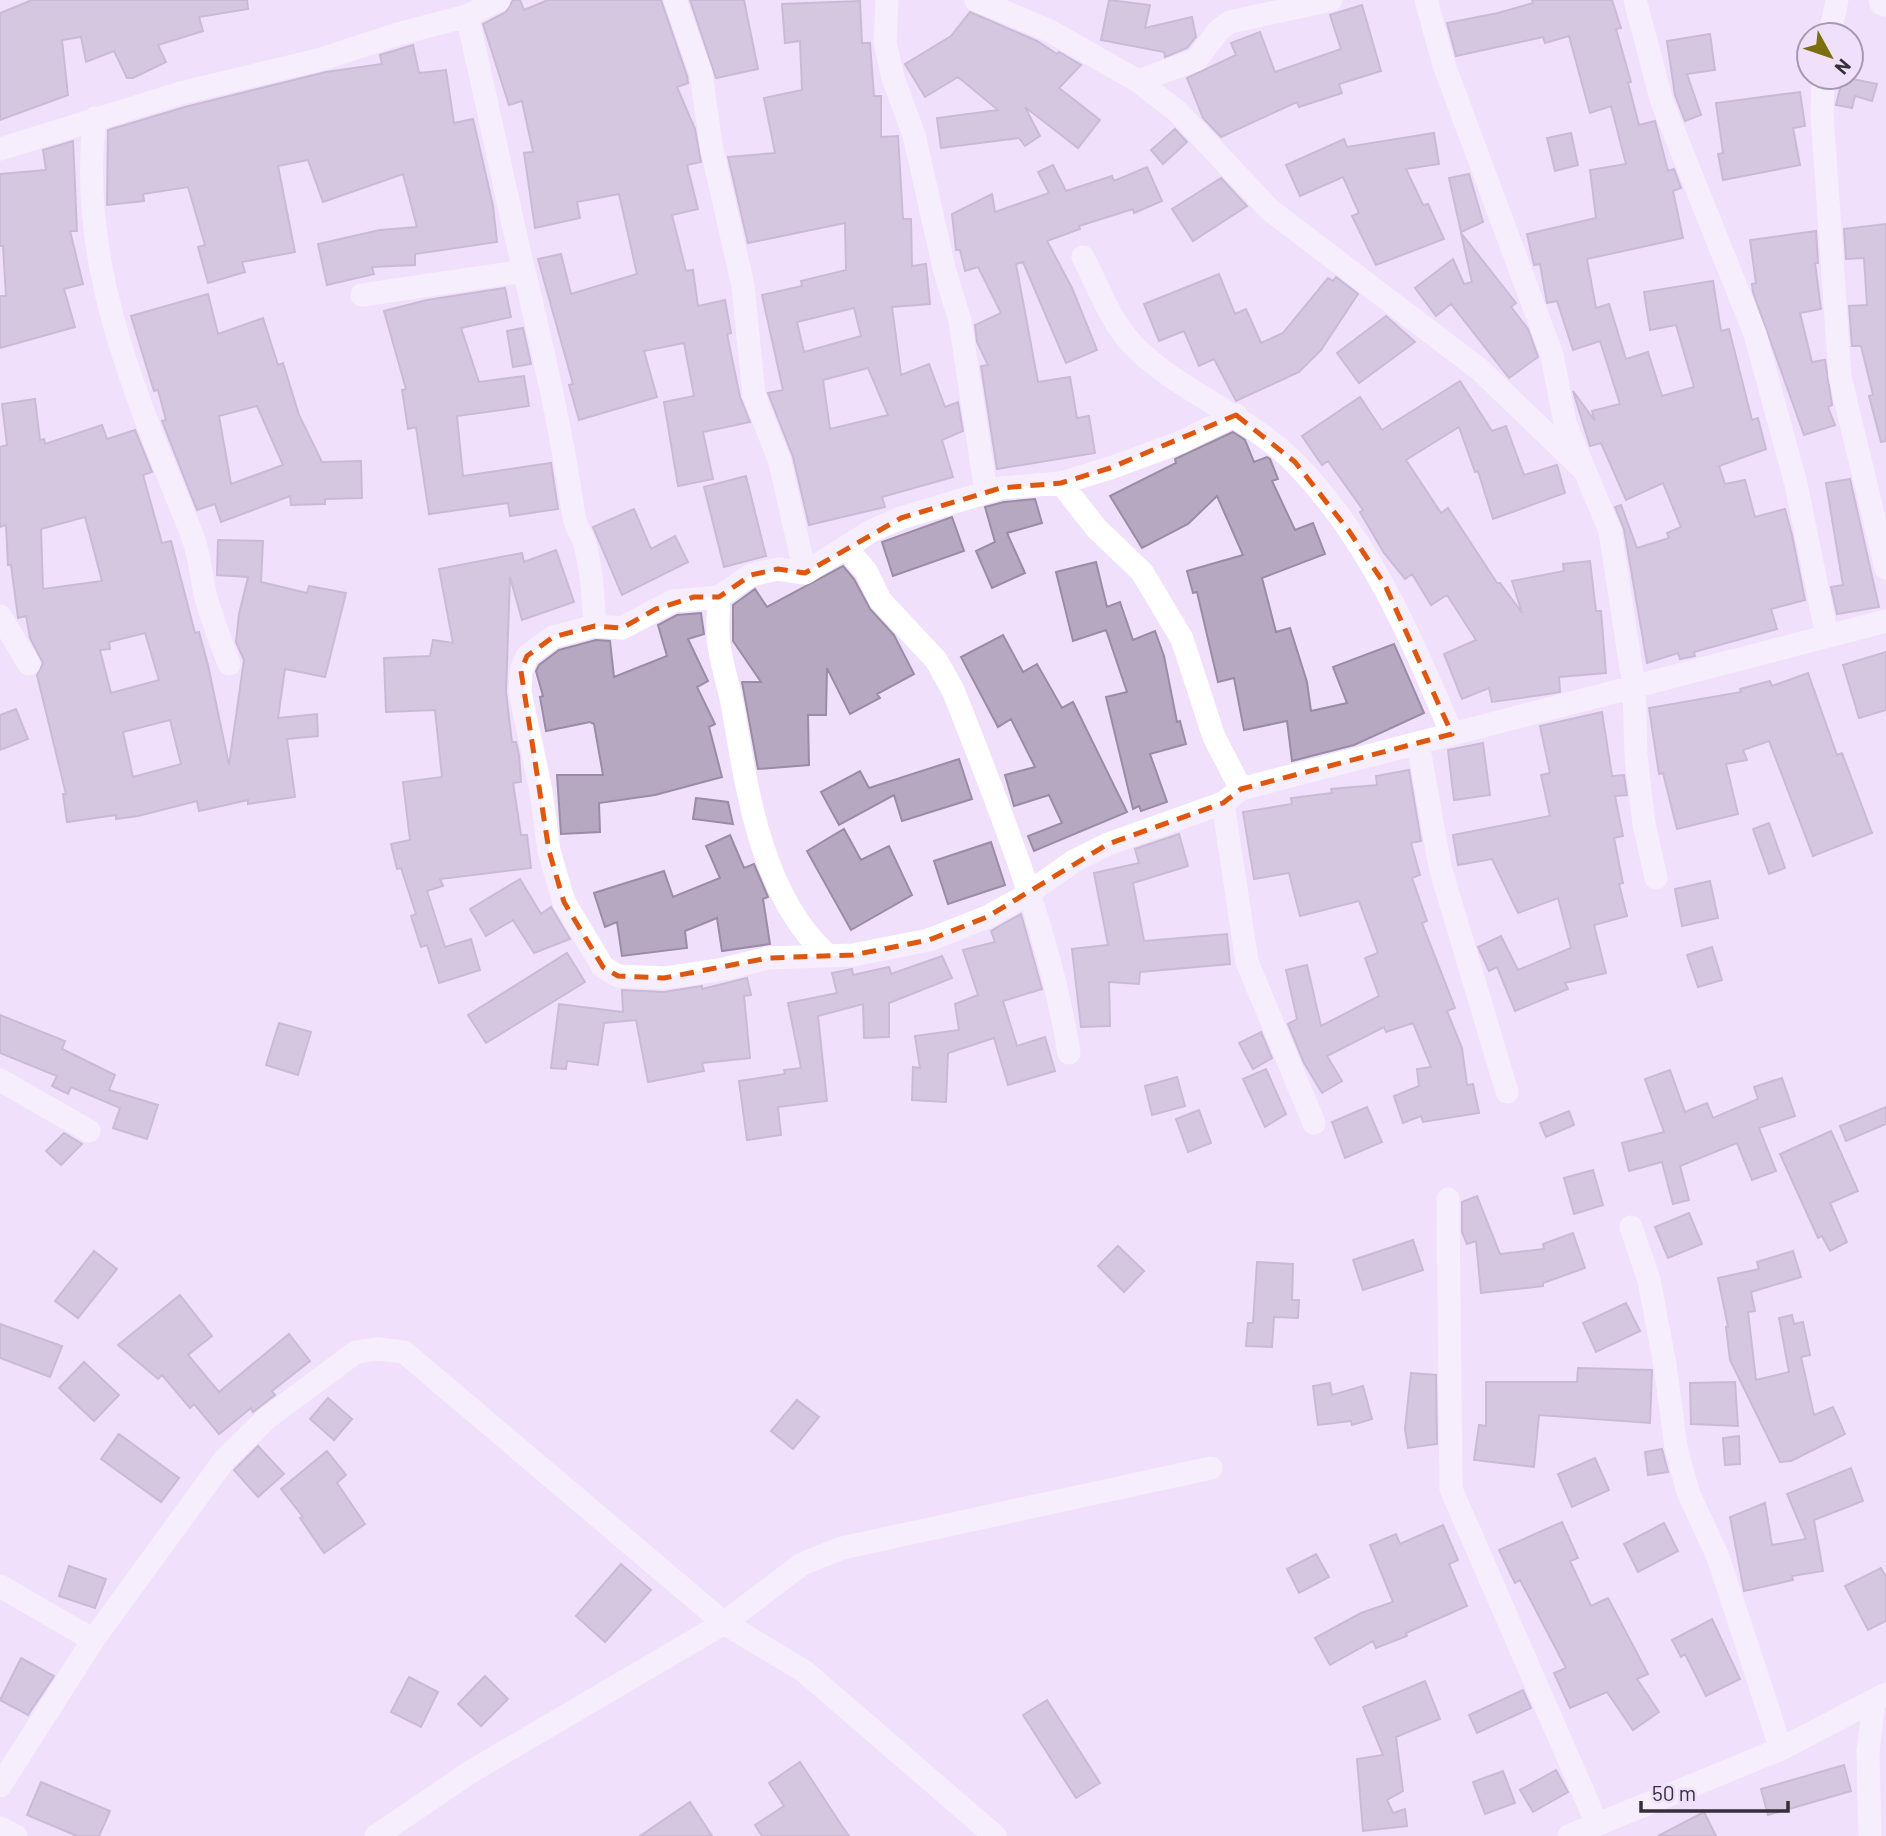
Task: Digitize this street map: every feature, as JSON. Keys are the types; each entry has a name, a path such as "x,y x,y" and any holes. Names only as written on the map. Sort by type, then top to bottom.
{"street":[{"path":"0,149 181,93 322,60 398,34 467,16 499,0"},
{"path":"675,0 701,73 711,145 743,286 754,395 780,461 805,573"},
{"path":"887,0 885,42 893,78 914,135 944,268 960,321 986,492"},
{"path":"976,0 1048,30 1138,81 1178,112 1270,210 1479,369 1584,471"},
{"path":"1138,81 1196,60 1219,30 1230,22 1331,0"},
{"path":"1426,0 1444,65 1552,355 1565,423 1610,531 1634,687 1636,756 1644,824 1656,878"},
{"path":"1634,0 1661,102 1755,334 1796,484 1827,636"},
{"path":"1833,21 1837,0"},
{"path":"467,16 524,271 544,342 548,375 559,418 574,520 584,542 593,590 595,626"},
{"path":"1823,91 1822,113 1840,377 1886,568"},
{"path":"95,118 90,163 105,297 128,373 164,472 192,534 206,597 229,664"},
{"path":"1083,257 1115,320 1132,344 1156,365 1236,415 1295,463 1349,531 1385,585 1452,734"},
{"path":"362,295 524,271"},
{"path":"1236,415 1169,446 1061,483 986,492 901,518 871,531 805,573 778,569 751,575 719,597 673,601 622,628 595,626 552,637 536,647 527,656 521,671 520,692 541,791 549,851 564,902 603,967 618,976 664,978 724,969 768,957 853,955 929,940 987,917 1074,861 1108,844 1223,803 1241,789 1827,636 1886,617"},
{"path":"1061,483 1096,528 1142,572 1182,639 1214,737 1241,789"},
{"path":"846,548 866,571 880,600 936,660 953,690 1028,893 1062,1004 1069,1053"},
{"path":"719,597 718,636 753,816 768,862 787,900 803,928 826,954"},
{"path":"0,616 29,664"},
{"path":"1418,743 1440,867 1507,1092"},
{"path":"1223,803 1247,962 1314,1123"},
{"path":"0,1080 89,1131"},
{"path":"1448,1199 1451,1489 1597,1824"},
{"path":"1631,1227 1649,1280 1665,1365 1676,1447 1688,1492 1718,1558 1781,1749"},
{"path":"0,1786 93,1640 225,1459 267,1418 356,1352 378,1349 404,1352 724,1623 804,1671 995,1836"},
{"path":"376,1836 472,1771 724,1623 802,1564 842,1548 1211,1468"},
{"path":"0,1586 93,1640"},
{"path":"1569,1836 1781,1749 1880,1697"},
{"path":"1870,1836 1868,1752 1880,1697"},
{"path":"0,1829 16,1836"}],"highlighted area":[{"path":"1236,415 1295,462 1349,531 1385,585 1452,734 1241,789 1223,803 1108,844 987,917 929,940 853,955 768,958 664,978 618,976 603,967 564,902 549,851 521,671 527,656 553,637 595,626 622,628 656,609 694,597 719,597 751,575 778,569 805,573 901,518 1001,488 1061,483 1110,468"}],"building":[{"path":"32,0 247,0 248,9 199,17 203,31 158,45 166,62 133,78 127,78 114,51 86,62 81,37 62,40 68,95 0,120 0,13"},
{"path":"513,0 520,0 524,10 548,0 661,0 687,76 688,83 677,87 695,129 701,162 687,165 698,209 672,215 686,271 693,270 698,306 725,300 731,333 727,334 740,397 750,422 703,432 713,479 678,486 664,402 694,396 684,343 644,351 657,397 579,420 569,385 573,384 538,259 561,254 571,294 637,274 619,194 577,202 580,218 535,228 524,153 533,152 522,101 509,105 483,24 506,12"},
{"path":"690,0 744,0 758,69 716,78"},
{"path":"1109,0 1150,5 1145,28 1192,17 1196,37 1187,48 1165,57 1164,52 1101,40"},
{"path":"1532,0 1612,0 1621,28 1616,29 1631,82 1628,83 1639,125 1655,121 1668,171 1674,169 1681,188 1673,191 1683,238 1587,259 1596,308 1609,304 1626,359 1648,352 1662,396 1694,387 1676,325 1650,330 1644,292 1713,281 1721,331 1729,329 1752,420 1758,418 1766,449 1719,466 1725,484 1745,480 1755,517 1785,509 1792,535 1805,600 1771,609 1777,629 1694,652 1695,656 1680,659 1678,653 1647,663 1624,529 1615,507 1621,505 1637,548 1669,538 1667,533 1681,527 1663,483 1626,500 1601,443 1590,446 1573,391 1595,421 1592,411 1620,404 1600,341 1573,350 1557,301 1547,303 1540,264 1534,265 1527,234 1596,218 1590,170 1626,164 1611,106 1590,113 1569,36 1545,43 1543,37 1456,56 1447,23 1498,13 1533,3"},
{"path":"860,1 862,43 870,43 874,96 881,96 881,137 898,136 903,219 911,219 912,266 926,264 930,304 892,307 901,375 929,364 945,407 958,402 963,431 942,440 953,477 882,497 885,507 809,525 793,457 768,393 783,390 762,295 802,286 801,281 846,270 845,223 748,243 728,157 775,153 764,98 802,90 800,41 785,43 782,4","holes":["854,308 861,336 804,352 797,322","868,368 888,415 830,429 823,380"]},
{"path":"1362,5 1381,71 1339,84 1342,93 1299,107 1297,102 1221,137 1203,118 1187,78 1236,55 1231,43 1260,32 1275,72 1341,49 1330,15"},
{"path":"970,12 1037,41 1081,65 1059,88 1100,120 1078,148 1025,107 1040,136 1025,146 1019,138 941,148 937,118 998,110 958,77 925,97 905,64 951,36"},
{"path":"1710,34 1715,70 1687,74 1701,115 1685,121 1675,95 1667,41"},
{"path":"413,45 419,73 446,70 454,123 473,119 493,206 497,242 415,254 415,265 372,267 374,274 327,285 318,244 380,230 417,227 403,174 323,202 308,160 278,166 295,252 242,262 245,272 208,283 198,247 205,245 188,187 143,194 144,201 107,205 108,130 185,107 326,72 382,64 380,55"},
{"path":"1865,82 1877,84 1872,101 1855,96 1852,108 1836,105 1840,91 1865,91"},
{"path":"1800,92 1805,126 1793,128 1800,165 1723,180 1718,154 1723,153 1716,103"},
{"path":"1175,129 1187,142 1163,164 1151,150"},
{"path":"1434,133 1439,164 1406,169 1423,205 1428,204 1444,239 1376,265 1352,216 1359,213 1343,177 1300,196 1286,165 1344,139 1347,147"},
{"path":"1571,133 1578,165 1555,171 1547,138"},
{"path":"73,141 77,231 70,231 83,284 64,289 75,327 0,348 0,296 6,296 3,246 0,246 0,174 46,170 43,150"},
{"path":"1053,165 1066,191 1112,176 1114,181 1147,167 1162,201 1134,213 1133,209 1079,226 1080,229 1047,241 1072,288 1097,350 1066,363 1023,262 1016,264 1038,382 1070,377 1077,418 1089,416 1095,453 997,469 981,366 988,365 977,342 975,325 1001,313 978,267 965,271 960,250 956,250 952,214 992,194 995,212 1049,193 1038,172"},
{"path":"1469,174 1483,222 1461,232 1449,178"},
{"path":"1221,178 1247,206 1193,241 1172,209"},
{"path":"1886,224 1886,441 1881,442 1869,396 1873,395 1861,346 1852,346 1849,306 1867,305 1864,258 1846,259 1844,229"},
{"path":"1816,231 1818,263 1815,263 1821,309 1800,313 1812,362 1825,360 1832,405 1828,407 1835,425 1804,435 1753,292 1752,284 1756,283 1750,240"},
{"path":"1461,233 1516,303 1511,307 1528,329 1538,357 1509,378 1451,304 1436,316 1415,288 1453,259 1464,284 1472,282"},
{"path":"1219,274 1235,314 1246,309 1261,343 1283,333 1328,278 1333,281 1336,277 1358,294 1321,350 1299,372 1236,401 1214,359 1199,366 1184,331 1159,341 1144,304"},
{"path":"505,288 511,317 461,328 479,382 524,376 529,406 457,416 463,476 551,463 558,509 510,516 508,503 429,514 416,427 408,429 402,390 406,389 384,311 427,300"},
{"path":"208,294 218,334 263,318 278,365 283,363 299,415 322,462 361,461 362,498 325,499 325,504 291,505 290,496 221,522 215,504 197,510 162,421 166,420 158,390 154,391 131,316","holes":["257,406 283,465 231,484 219,416"]},
{"path":"1386,316 1415,342 1359,383 1337,353"},
{"path":"523,328 531,364 513,367 507,331"},
{"path":"1460,381 1492,431 1506,426 1524,475 1557,465 1565,493 1493,519 1478,471 1475,472 1459,427 1406,460 1441,513 1448,508 1497,583 1500,583 1522,613 1512,581 1564,571 1563,564 1590,561 1596,611 1601,611 1606,673 1559,677 1560,692 1492,702 1489,688 1462,699 1444,654 1476,640 1447,595 1431,605 1412,574 1405,579 1384,553 1360,512 1363,510 1328,461 1322,465 1302,436 1360,397 1382,430"},
{"path":"35,399 40,440 44,439 45,444 102,425 107,439 135,430 152,472 143,475 162,543 171,541 195,633 199,632 229,765 244,660 236,642 239,614 248,577 217,575 218,540 263,541 261,582 307,593 309,586 346,593 325,677 285,669 278,718 317,714 318,736 287,739 295,797 248,804 248,800 199,811 197,801 138,816 116,819 116,815 67,822 63,794 66,794 37,675 43,663 30,638 26,616 18,618 11,565 8,565 6,525 0,527 0,447 7,445 2,404","holes":["85,517 102,581 43,589 41,529","145,633 159,680 111,693 100,650 110,649 109,642","170,720 181,764 133,777 123,732"]},
{"path":"1233,432 1245,440 1254,462 1267,457 1270,459 1278,479 1272,481 1295,530 1313,523 1325,554 1262,578 1276,632 1290,628 1307,682 1311,711 1347,703 1333,667 1394,644 1424,713 1354,745 1292,761 1287,721 1244,730 1234,678 1218,682 1197,592 1193,593 1187,571 1243,555 1217,496 1188,524 1142,548 1110,496 1176,463 1175,459"},
{"path":"746,476 766,556 724,567 704,487"},
{"path":"1850,479 1879,607 1837,614 1831,587 1843,585 1826,483"},
{"path":"1035,499 1042,523 1007,533 1025,573 992,588 976,551 995,542 985,507"},
{"path":"634,509 651,549 675,536 688,562 622,595 593,527"},
{"path":"952,517 964,551 893,576 882,542"},
{"path":"556,550 574,602 522,620 510,577 506,692 512,742 516,742 519,755 521,782 513,783 521,835 527,835 531,868 440,879 443,886 427,891 445,947 471,939 480,970 439,983 427,945 421,947 411,916 416,914 401,868 397,869 391,844 410,840 403,782 442,777 435,710 386,712 384,658 430,656 433,640 453,643 439,569 522,553 524,562"},
{"path":"1096,562 1107,607 1120,602 1133,640 1155,631 1164,656 1177,722 1180,721 1186,744 1150,754 1167,802 1141,811 1139,806 1133,809 1106,697 1127,692 1106,630 1073,641 1056,572"},
{"path":"843,566 854,579 870,609 894,635 914,674 877,694 880,698 850,714 827,668 826,715 808,715 809,765 758,769 742,682 761,682 733,641 733,605 755,589 767,607"},
{"path":"701,613 704,634 688,639 708,681 697,687 715,724 709,727 722,777 655,795 599,803 600,832 561,834 557,775 603,775 594,724 590,722 546,731 540,697 543,696 536,671 539,665 559,650 596,640 610,641 614,677 667,656 658,625 677,615"},
{"path":"1003,635 1023,672 1037,664 1062,708 1073,702 1127,812 1034,851 1028,836 1062,823 1049,795 1014,806 1005,775 1035,767 1011,719 998,727 961,657"},
{"path":"1886,652 1886,710 1859,718 1843,665"},
{"path":"1808,673 1837,755 1842,753 1872,833 1813,856 1769,741 1743,750 1747,760 1726,764 1738,814 1677,829 1663,773 1659,774 1649,708 1741,692 1740,689 1770,681 1772,686"},
{"path":"16,709 28,739 0,750 0,715"},
{"path":"1602,712 1612,776 1624,775 1627,795 1615,796 1623,836 1614,838 1623,883 1619,884 1627,916 1594,925 1606,973 1565,983 1568,989 1515,1011 1497,967 1489,971 1478,947 1501,936 1518,970 1571,948 1558,898 1518,913 1492,859 1458,865 1453,835 1550,816 1541,775 1550,773 1540,726"},
{"path":"1483,743 1490,795 1454,800 1448,750"},
{"path":"959,759 972,799 902,821 894,795 839,825 821,792 860,771 869,788"},
{"path":"1409,770 1421,841 1411,843 1420,875 1412,878 1427,921 1422,923 1455,1008 1447,1011 1462,1048 1467,1085 1473,1084 1479,1113 1423,1122 1421,1116 1403,1123 1394,1096 1419,1086 1417,1069 1431,1067 1413,1023 1386,1032 1384,1027 1327,1056 1342,1081 1322,1093 1304,1063 1288,1024 1297,1019 1286,970 1307,965 1321,1026 1379,996 1365,958 1378,953 1359,901 1300,916 1289,873 1254,879 1243,812 1292,804 1291,798 1332,793 1331,789 1377,785 1376,776"},
{"path":"696,798 728,802 733,824 693,819"},
{"path":"1769,823 1785,868 1769,874 1753,829"},
{"path":"844,829 861,860 889,846 912,895 851,930 807,851"},
{"path":"1179,834 1188,866 1133,883 1144,941 1227,934 1230,964 1140,972 1139,984 1109,982 1110,1026 1081,1027 1072,949 1108,945 1094,873 1139,863 1135,849"},
{"path":"730,835 744,868 754,864 768,897 763,899 770,944 722,951 717,918 685,931 687,948 622,956 617,922 605,927 594,893 664,871 673,897 720,878 706,846"},
{"path":"991,842 1005,885 948,904 934,861"},
{"path":"520,879 541,914 551,907 570,939 534,953 513,920 486,936 470,909"},
{"path":"1710,881 1718,918 1682,926 1675,889"},
{"path":"1021,914 1042,989 1003,1001 1017,1046 1045,1037 1055,1071 1008,1085 994,1038 948,1053 946,1102 912,1100 913,1067 920,1068 915,1036 959,1030 955,1004 978,995 963,950 995,942 991,931"},
{"path":"1712,947 1722,980 1698,987 1687,955"},
{"path":"567,953 585,982 486,1043 468,1015"},
{"path":"942,956 952,978 889,1003 889,1037 864,1038 863,1004 818,1016 827,1101 778,1107 781,1135 747,1140 739,1081 785,1074 784,1070 801,1068 788,1003 837,993 832,973 852,969 853,975 889,967 891,974"},
{"path":"747,978 751,995 744,996 750,1058 702,1063 704,1071 648,1082 636,1020 604,1023 598,1065 567,1061 566,1069 551,1068 559,1004 623,1012 622,990 664,992 702,986 702,989"},
{"path":"0,1015 65,1041 62,1049 115,1075 109,1090 158,1105 147,1139 113,1128 120,1108 71,1087 68,1094 52,1086 57,1076 0,1053"},
{"path":"279,1023 311,1032 298,1075 266,1065"},
{"path":"1261,1032 1272,1058 1253,1069 1239,1043"},
{"path":"1266,1069 1286,1114 1265,1127 1243,1079"},
{"path":"1670,1070 1685,1112 1707,1103 1713,1118 1758,1099 1754,1087 1782,1078 1795,1116 1759,1128 1776,1171 1752,1180 1737,1143 1680,1166 1689,1200 1673,1204 1662,1162 1629,1171 1622,1143 1664,1132 1645,1079"},
{"path":"1177,1077 1185,1106 1152,1115 1145,1086"},
{"path":"1367,1107 1382,1142 1345,1158 1332,1122"},
{"path":"1886,1107 1886,1124 1846,1141 1840,1126"},
{"path":"1199,1110 1211,1143 1188,1152 1176,1119"},
{"path":"1569,1111 1574,1125 1546,1137 1540,1123"},
{"path":"1831,1131 1858,1191 1830,1203 1847,1242 1830,1251 1822,1236 1818,1238 1780,1154"},
{"path":"64,1133 82,1144 61,1165 46,1151"},
{"path":"1593,1170 1603,1205 1574,1214 1564,1178"},
{"path":"1477,1196 1500,1254 1544,1249 1543,1244 1573,1233 1585,1268 1543,1283 1543,1286 1481,1293 1476,1241 1467,1244 1462,1232 1462,1202"},
{"path":"1689,1213 1702,1244 1668,1258 1655,1227"},
{"path":"1413,1240 1423,1270 1363,1290 1353,1260"},
{"path":"1118,1246 1144,1271 1124,1292 1098,1266"},
{"path":"94,1251 117,1269 78,1318 55,1301"},
{"path":"1793,1251 1801,1277 1751,1292 1755,1311 1748,1312 1756,1380 1789,1372 1779,1318 1792,1315 1794,1324 1803,1322 1810,1355 1801,1357 1814,1415 1833,1407 1845,1434 1791,1461 1780,1462 1730,1360 1728,1327 1718,1278 1759,1269 1757,1262"},
{"path":"1257,1262 1293,1264 1292,1300 1299,1300 1298,1318 1274,1317 1272,1347 1246,1346 1248,1323 1253,1323"},
{"path":"180,1295 212,1336 188,1355 219,1392 289,1334 310,1361 272,1391 275,1395 253,1412 251,1408 219,1434 194,1404 190,1408 162,1375 158,1379 118,1345"},
{"path":"1626,1303 1640,1331 1596,1352 1583,1323"},
{"path":"0,1324 62,1346 50,1377 0,1358"},
{"path":"84,1362 119,1395 94,1421 59,1388"},
{"path":"1578,1368 1652,1370 1650,1423 1539,1415 1534,1467 1474,1460 1479,1425 1486,1426 1486,1382 1577,1382"},
{"path":"1411,1373 1436,1375 1437,1444 1408,1448 1405,1429"},
{"path":"1735,1382 1738,1426 1691,1424 1690,1383"},
{"path":"1330,1383 1332,1395 1363,1386 1372,1419 1352,1425 1351,1421 1318,1425 1313,1386"},
{"path":"328,1398 352,1419 334,1440 310,1419"},
{"path":"797,1400 819,1417 793,1449 771,1431"},
{"path":"119,1434 179,1478 161,1502 101,1459"},
{"path":"1739,1436 1740,1464 1725,1465 1723,1438"},
{"path":"258,1446 284,1474 258,1497 234,1470"},
{"path":"1662,1449 1668,1472 1648,1475 1645,1452"},
{"path":"327,1451 346,1475 337,1483 365,1524 324,1553 300,1518 303,1517 281,1489"},
{"path":"1595,1458 1609,1490 1572,1507 1558,1474"},
{"path":"1851,1468 1863,1501 1814,1520 1823,1571 1792,1576 1793,1580 1744,1591 1730,1517 1765,1503 1772,1545 1806,1539 1787,1494"},
{"path":"1562,1522 1578,1558 1570,1561 1591,1606 1608,1598 1648,1674 1637,1679 1659,1712 1633,1730 1607,1692 1570,1708 1554,1673 1566,1668 1520,1580 1515,1583 1499,1550"},
{"path":"1664,1523 1678,1551 1638,1572 1624,1544"},
{"path":"1443,1525 1458,1560 1449,1564 1467,1606 1376,1648 1373,1641 1330,1665 1315,1638 1361,1613 1393,1602 1370,1545 1396,1534 1400,1544"},
{"path":"1316,1554 1329,1577 1299,1593 1287,1569"},
{"path":"621,1564 651,1590 605,1642 576,1616"},
{"path":"69,1566 106,1579 95,1608 59,1596"},
{"path":"1881,1568 1886,1577 1886,1621 1868,1630 1845,1586"},
{"path":"1712,1619 1740,1679 1706,1696 1685,1654 1681,1657 1672,1640"},
{"path":"21,1658 54,1676 28,1715 0,1700"},
{"path":"485,1676 508,1699 481,1726 458,1704"},
{"path":"409,1677 438,1692 421,1727 391,1712"},
{"path":"1425,1681 1440,1719 1396,1737 1403,1791 1387,1800 1393,1813 1405,1809 1407,1826 1363,1831 1357,1759 1383,1755 1363,1707"},
{"path":"1523,1690 1531,1708 1477,1733 1469,1715"},
{"path":"1047,1700 1100,1783 1076,1798 1023,1715"},
{"path":"800,1762 849,1836 762,1836 755,1825 784,1806 769,1783"},
{"path":"1844,1765 1851,1791 1768,1815 1761,1789"},
{"path":"1556,1770 1568,1792 1533,1812 1520,1790"},
{"path":"1503,1771 1515,1803 1485,1814 1473,1782"},
{"path":"41,1782 110,1811 99,1836 77,1836 27,1815"},
{"path":"690,1802 712,1836 640,1836"},
{"path":"1704,1812 1716,1836 1658,1836"}]}
